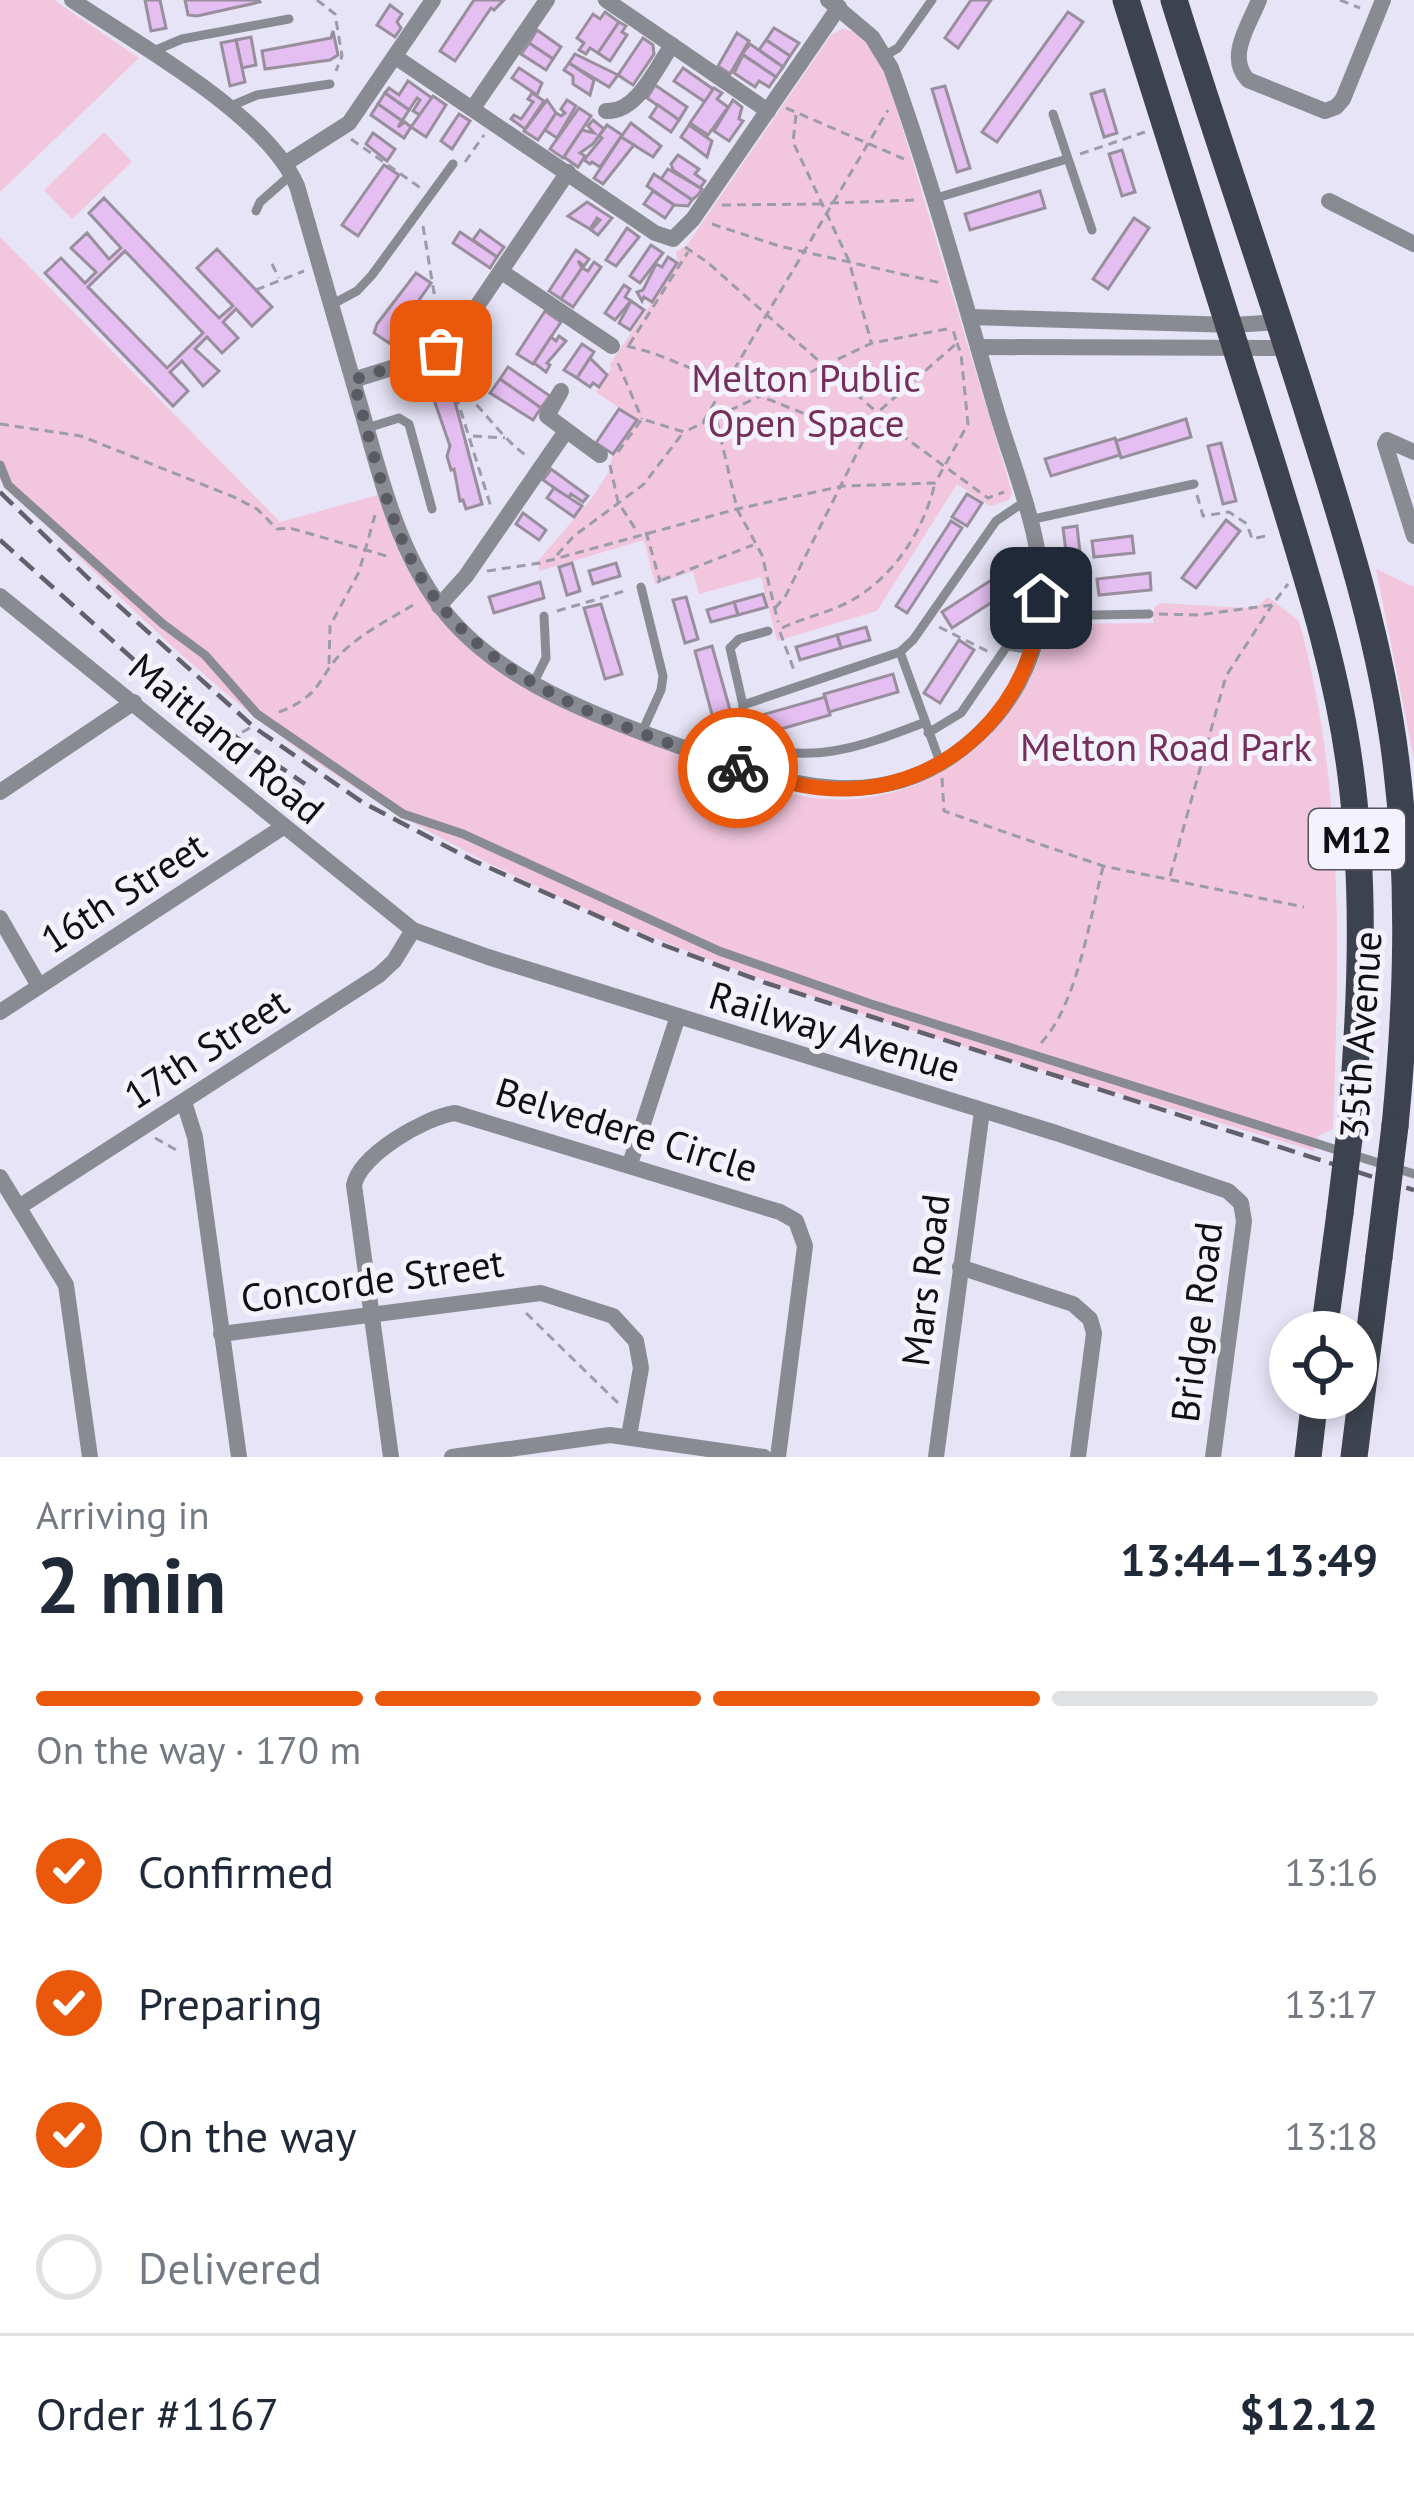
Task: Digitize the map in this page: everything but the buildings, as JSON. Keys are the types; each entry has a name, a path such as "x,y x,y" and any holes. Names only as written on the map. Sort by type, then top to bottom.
{"main road":[{"name":"35th Avenue","path":"1126,0 1326,636 1350,770 1360,938 1351,1122 1327,1311"},
{"name":"35th Avenue","path":"1174,0 1284,335 1366,608 1396,761 1407,966 1395,1126 1354,1457"},
{"path":"1308,1457 1313,1419"}],"street":[{"path":"71,0 259,130 289,169 385,490 414,564 436,600 481,649 581,708 737,768 800,785 848,789 897,782 941,764 995,718 1017,686 1033,650 1041,579 971,317 903,101 872,38 834,4 681,244 655,233 397,58"},
{"path":"473,108 548,0"},
{"path":"606,0 771,106"},
{"path":"1259,0 1238,54 1240,71 1248,80 1325,111 1343,99 1380,8"},
{"path":"289,169 340,131 397,58 425,3"},
{"path":"606,111 618,112 631,104 673,45"},
{"path":"353,380 441,351 465,328 568,172"},
{"path":"1329,201 1414,244"},
{"path":"502,272 620,346"},
{"path":"971,317 1236,338 1284,335"},
{"path":"978,347 1284,335"},
{"path":"561,391 547,416 605,459"},
{"path":"436,600 467,570 566,431"},
{"path":"1414,452 1388,440 1385,444 1414,536"},
{"name":"Maitland Road","path":"0,596 413,930"},
{"path":"0,792 134,702"},
{"name":"16th Street","path":"0,1012 283,827"},
{"path":"0,918 39,986"},
{"name":"Railway Avenue","path":"413,930 1213,1184 1236,1197"},
{"name":"17th Street","path":"19,1207 380,975 394,962 413,930"},
{"path":"630,1165 678,1016"},
{"path":"184,1102 193,1125 239,1457"},
{"name":"Mars Road","path":"936,1457 982,1111"},
{"name":"Belvedere Circle","path":"391,1457 353,1198 356,1175 376,1154 435,1117 455,1113 780,1212 801,1227 805,1246 778,1457"},
{"path":"0,1177 66,1285 89,1457"},
{"name":"Bridge Road","path":"1213,1457 1244,1221 1236,1197"},
{"path":"960,1268 1073,1304 1090,1318 1094,1333 1078,1457"},
{"name":"Concorde Street","path":"221,1334 541,1293 621,1321 635,1341 641,1359 629,1436"},
{"path":"452,1457 590,1437 629,1436 764,1457"}],"lane":[{"path":"884,56 898,48 932,0"},
{"path":"149,53 182,39 289,19"},
{"path":"228,107 257,95 330,84"},
{"path":"1053,114 1092,230"},
{"path":"933,199 1067,159"},
{"path":"331,304 357,291 453,164"},
{"path":"256,211 289,169"},
{"path":"367,428 399,418 409,424 432,509"},
{"path":"0,465 8,485 163,624 205,655 256,715 267,718 403,814 463,834 719,951 1414,1174"},
{"path":"743,706 900,652 926,623 996,521 1024,503 1194,484"},
{"path":"641,587 663,676 642,732"},
{"path":"1040,616 1149,614"},
{"path":"533,682 546,658 544,616"},
{"path":"737,768 743,744 743,706 730,648 739,639 774,630"},
{"path":"743,744 779,754 831,754 926,728 961,712 1009,645 1033,650"},
{"path":"900,652 941,764"}],"path":[{"path":"317,0 335,14 342,56 330,84"},
{"path":"1340,0 1380,8"},
{"path":"702,424 866,144 892,105 903,101"},
{"path":"771,106 906,160 921,158"},
{"path":"796,115 793,142 849,261 872,344"},
{"path":"453,164 464,164 493,122"},
{"path":"340,131 431,195"},
{"path":"1067,159 1147,131"},
{"path":"698,212 933,199"},
{"path":"420,212 433,271 441,351 493,512 504,520"},
{"path":"698,212 804,251 960,287"},
{"path":"683,433 642,419 620,369 620,346 681,244 943,466 988,498 1024,503"},
{"path":"272,264 280,280"},
{"path":"256,290 320,266"},
{"path":"554,559 574,536 644,484 683,433 872,344 952,328 961,354 968,424 943,466 928,511 903,555 853,600 774,630"},
{"path":"775,608 843,486 877,413 957,344"},
{"path":"620,346 620,369"},
{"path":"620,346 866,438"},
{"path":"452,384 469,396 505,439 542,466"},
{"path":"717,417 736,509 756,544 775,608 774,630 800,686"},
{"path":"639,534 618,502 605,459 642,419"},
{"path":"0,424 81,436 234,497 257,508 277,529 290,528 414,564"},
{"path":"471,436 505,439"},
{"path":"467,570 492,572 554,559 736,509 843,486 935,483"},
{"path":"1194,484 1203,516 1229,512 1247,524 1252,539 1277,533"},
{"path":"199,757 304,703 320,688 328,666 330,626 359,572 385,490"},
{"path":"646,532 660,581"},
{"path":"544,616 660,581 756,544"},
{"path":"1169,879 1226,676 1293,578"},
{"path":"328,666 352,643 436,600"},
{"path":"1149,614 1198,615 1272,605"},
{"path":"926,623 998,658"},
{"path":"941,764 944,811 1103,866 1304,907"},
{"path":"1031,1053 1054,1030 1081,955 1103,866"},
{"path":"142,1129 170,1150 197,1155"},
{"path":"509,1294 633,1416"}],"green space":[{"path":"0,0 54,0 139,58 0,192"},
{"name":"Melton Public Open Space","path":"842,29 867,43 891,90 1012,492 1009,500 990,506 957,484 877,611 777,641 761,577 699,594 693,571 655,584 644,540 539,571 538,561 592,498 608,473 613,454 637,420 596,392 610,364 678,264 676,252 687,245 831,35"},
{"path":"104,132 132,162 72,219 44,190"},
{"name":"Melton Road Park","path":"0,237 280,522 378,495 399,553 419,589 457,637 499,672 570,711 758,785 828,799 866,798 903,789 937,775 995,730 1018,700 1047,631 1059,624 1153,623 1154,608 1160,603 1247,608 1268,597 1299,621 1325,746 1336,873 1333,1129 1318,1136 1314,1151 800,993 549,892 431,832 319,764 193,665 0,480"},
{"path":"1376,569 1414,587 1414,759"}],"railway":[{"path":"0,492 255,728 362,802 472,860 658,943 766,983 1414,1190"},
{"path":"0,540 171,693 305,784"}],"way so far":[{"path":"441,351 353,380 398,529 440,606 481,649 533,682 581,708 738,768"}],"route":[{"path":"738,768 800,785 848,789 897,782 941,764 983,731 1017,686 1033,650 1041,598"}]}
